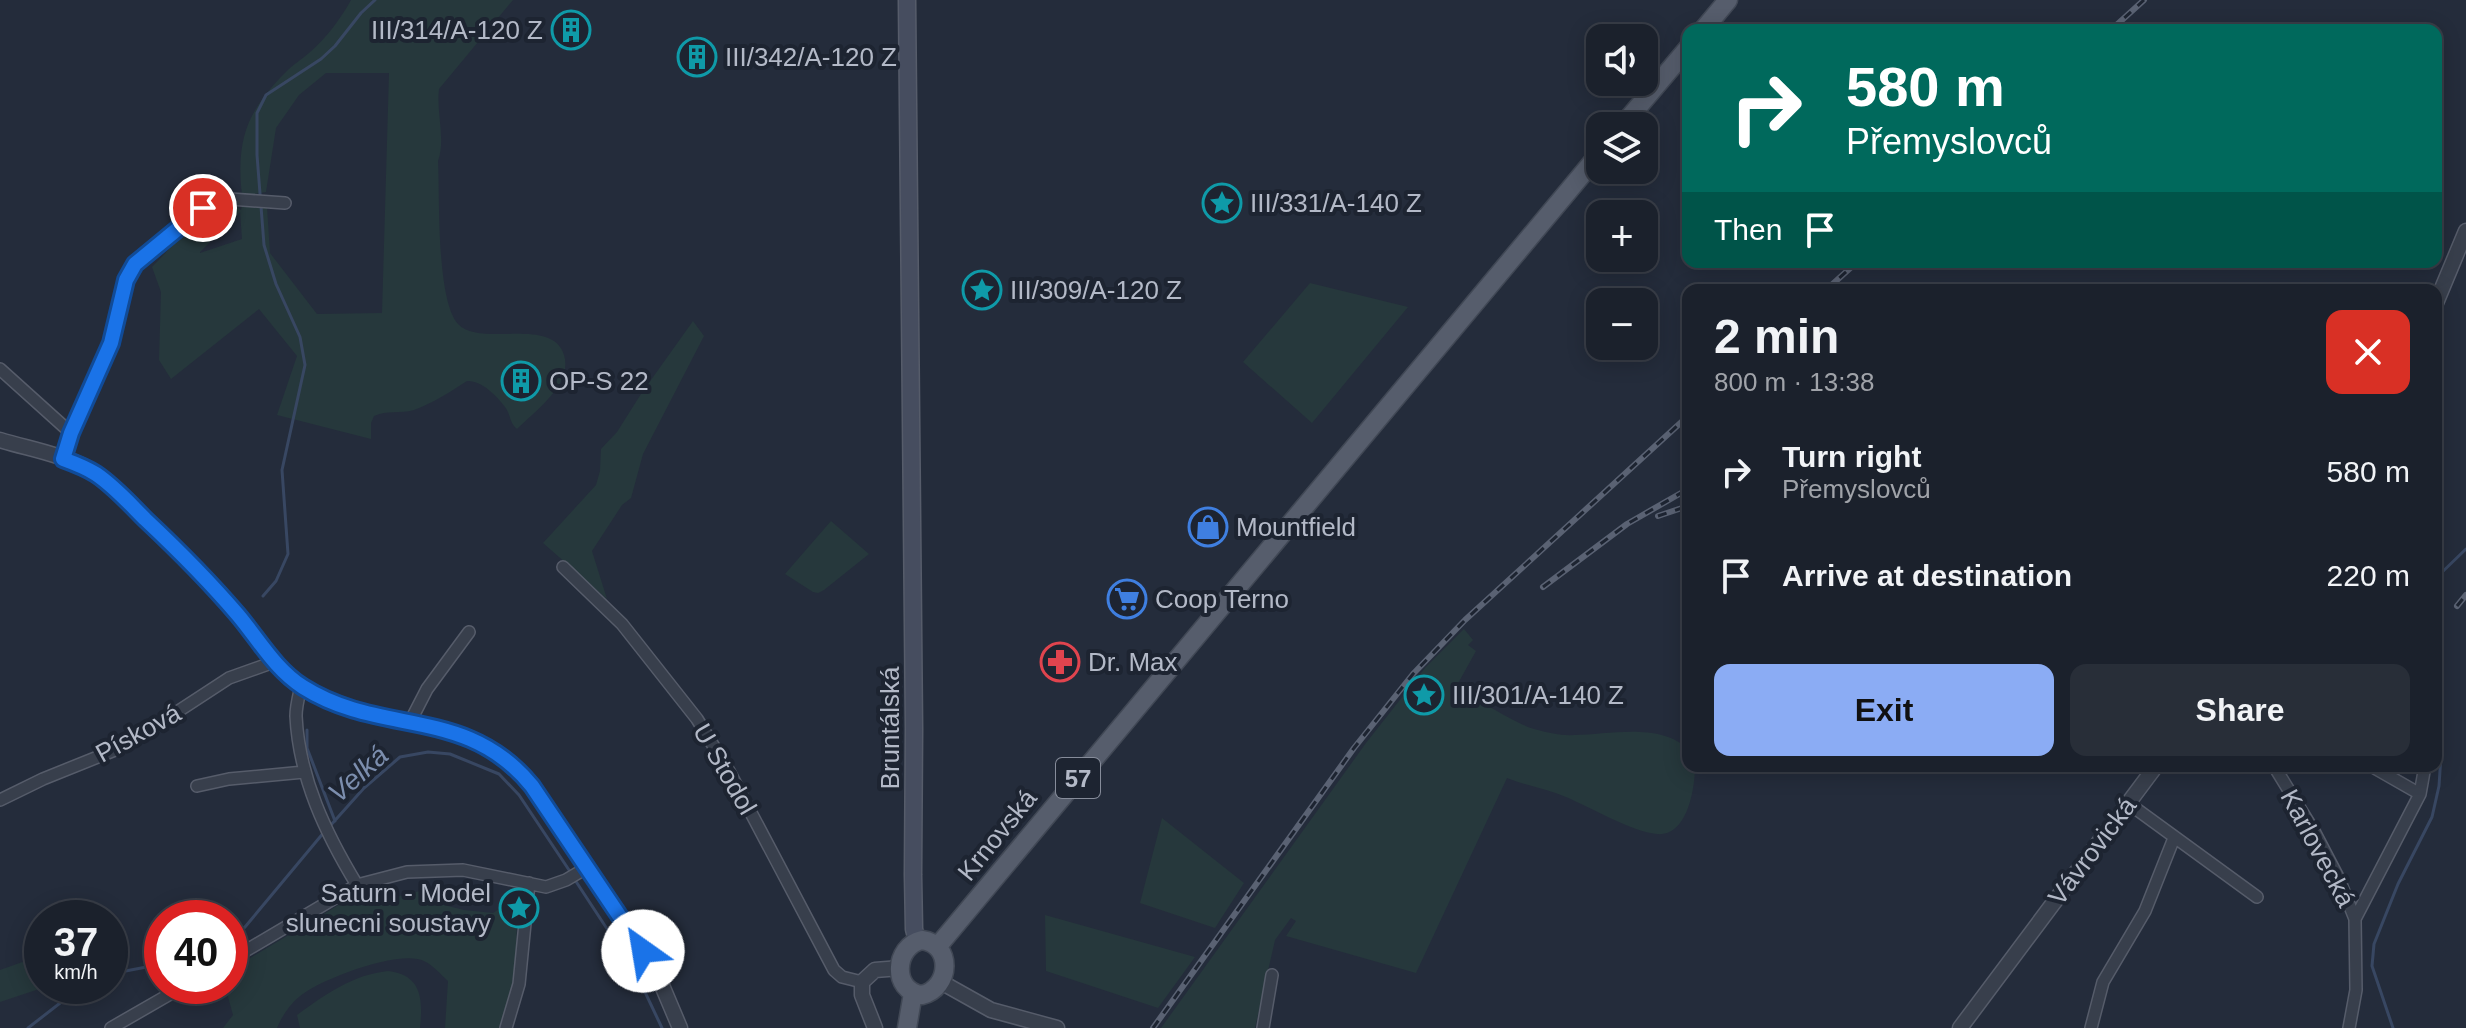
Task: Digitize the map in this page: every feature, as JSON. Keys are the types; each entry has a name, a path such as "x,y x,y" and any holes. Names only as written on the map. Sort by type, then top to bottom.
{"main road":[{"name":"Bruntálská","path":"907,0 913,889 917,941"},
{"path":"1708,24 1728,0"},
{"path":"1634,112 1682,55"},
{"name":"Krnovská","path":"938,946 1586,170"},
{"path":"917,941 928,941 938,946 945,957 947,986 928,994 913,993 902,983 900,968 904,951 917,941"},
{"path":"907,1028 913,993"}],"street":[{"path":"63,459 71,433 111,343 126,280 135,264 203,208 230,199 285,203"},
{"path":"2442,289 2466,231"},
{"path":"0,369 71,433"},
{"path":"0,440 80,465 113,487 176,549 238,615 274,662 301,686 373,716 466,736 503,756 532,786 583,870 625,921 661,983 680,1028"},
{"name":"U Stodol","path":"563,567 622,624 697,719 730,773 834,970 842,977 862,982"},
{"path":"410,722 427,689 469,632"},
{"name":"Písková","path":"0,800 125,746 229,678 274,662"},
{"path":"301,686 296,714 304,772 330,840 357,885"},
{"path":"197,786 229,779 304,772"},
{"name":"Vávrovická","path":"1960,1028 2151,772"},
{"name":"Karlovecká","path":"2278,772 2315,833 2355,919 2356,990 2349,1028"},
{"path":"2382,772 2420,794"},
{"path":"2355,919 2420,794 2424,772"},
{"path":"2128,803 2257,897"},
{"path":"2091,1028 2103,982 2149,903 2174,838"},
{"path":"248,949 357,885 407,872 463,870 546,887 583,870"},
{"path":"506,1028 519,984 529,883"},
{"path":"875,1028 862,995 862,982 875,970 900,968"},
{"path":"1263,1028 1272,975"},
{"path":"947,986 1000,1013 1057,1028"},
{"path":"111,1028 153,1004"}],"shaded area":[{"path":"351,0 513,0 439,89 441,144 438,161 443,271 451,311 458,324 468,331 545,337 557,343 564,355 565,366 558,386 517,429 493,393 472,381 414,410 374,416 371,439 277,415 297,356 259,309 171,379 159,360 161,292 152,267 199,221 222,209 236,206 241,210 242,206 267,207 270,253 317,314 382,313 389,73 326,73 299,95 276,128 266,192 242,196 243,143 253,115 272,87 321,41","holes":["240,212 242,239 200,253"]},
{"path":"1310,283 1408,307 1312,423 1243,362"},
{"path":"693,321 704,336 643,454 631,498 622,505 592,551 607,599 543,543 596,485 601,449 617,432"},
{"path":"831,521 869,554 824,590 813,592 785,574"},
{"path":"1464,629 1473,640 1468,645 1476,651 1456,687 1509,718 1561,735 1633,732 1663,735 1676,741 1682,745 1682,772 1695,772 1691,798 1683,819 1668,833 1647,832 1559,794 1507,778 1416,973 1286,936 1296,921 1291,918 1275,940 1255,1028 1161,1028 1366,743 1425,668"},
{"path":"1162,818 1244,883 1215,928 1140,903"},
{"path":"387,882 391,898 420,891 424,900 464,910 493,913 517,897 516,980 499,1028 445,1028 448,981 424,961 413,958 360,968 309,990 286,1011 277,1028 223,1028 233,1015 230,1004 248,1004 248,959 362,891"},
{"path":"1045,915 1195,957 1158,1008 1046,971"},
{"path":"24,961 24,994 0,1002 0,970"},
{"path":"388,971 408,978 418,990 420,1028 300,1028 297,1015 329,993 351,981"}],"waterway":[{"path":"263,596 276,581 288,554 282,470 305,365 300,337 276,284 264,245 257,113 266,95 321,59 375,0"},
{"path":"2442,572 2466,549"},
{"path":"307,730 307,748 335,821"},
{"name":"Velká","path":"330,826 364,788 400,757 428,752 450,754 499,774 519,795 571,873"},
{"path":"2393,1028 2372,966 2374,944 2398,884 2432,817 2440,772"},
{"name":"Velká","path":"248,923 325,831"},
{"name":"Velká","path":"575,880 636,973 662,1028"},
{"name":"Velká","path":"128,971 144,967"},
{"name":"Velká","path":"28,1028 59,1004"}],"railway":[{"path":"2118,24 2144,0"},
{"path":"1833,284 1850,268"},
{"path":"1153,1028 1354,748 1413,674 1465,620 1682,421"},
{"path":"1543,587 1627,524 1682,492"},
{"path":"1658,516 1682,508"},
{"path":"2457,606 2466,595"}],"place":[{"name":"III/314/A-120 Z","path":"571,30"},
{"name":"III/342/A-120 Z","path":"697,57"},
{"name":"III/331/A-140 Z","path":"1222,203"},
{"name":"III/309/A-120 Z","path":"982,290"},
{"name":"OP-S 22","path":"521,381"},
{"name":"Mountfield","path":"1208,527"},
{"name":"Coop Terno","path":"1127,599"},
{"name":"Dr. Max","path":"1060,662"},
{"name":"III/301/A-140 Z","path":"1424,695"},
{"name":"Saturn - Model slunecni soustavy","path":"519,908"}],"route":[{"path":"203,208 135,264 126,280 111,343 71,433 63,459 80,465 113,487 176,549 238,615 274,662 301,686 323,698 373,716 447,730 483,744 503,756 532,786 643,951"}]}
